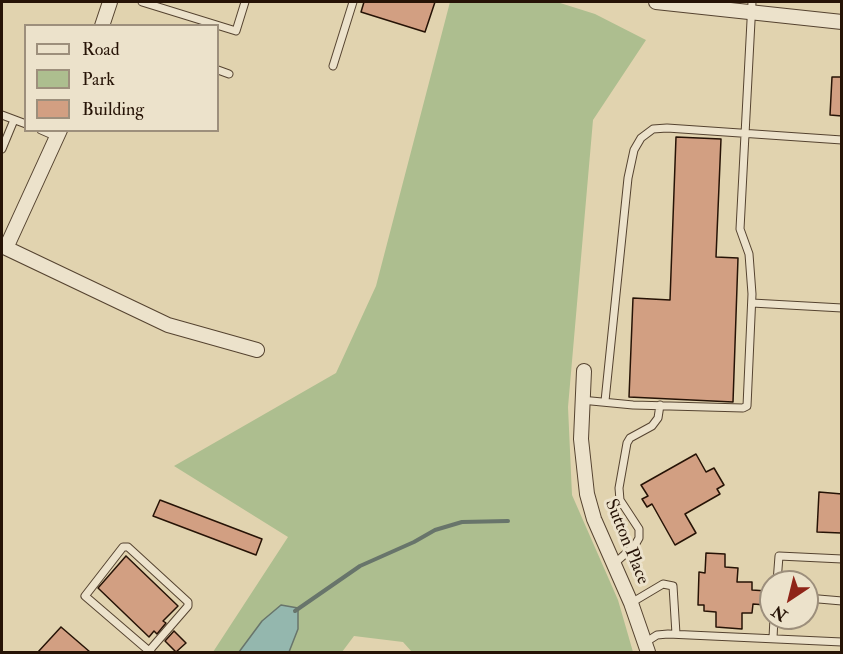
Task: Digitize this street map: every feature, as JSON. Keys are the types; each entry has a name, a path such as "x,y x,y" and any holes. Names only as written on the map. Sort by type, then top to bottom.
{"street":[{"path":"105,24 110,2"},
{"path":"656,2 752,6 838,18"},
{"path":"58,134 4,247 168,325 257,350"},
{"name":"Sutton Place","path":"584,371 580,439 587,494 594,519 631,603 647,647"}],"lane":[{"path":"142,2 213,24"},
{"path":"219,26 236,31 245,2"},
{"path":"333,66 353,2"},
{"path":"581,400 743,408 747,406 752,303 749,254 740,229 752,6"},
{"path":"219,70 229,74"},
{"path":"2,115 24,123"},
{"path":"2,149 14,120"},
{"path":"605,401 628,178 634,150 641,138 653,129 842,140"},
{"path":"752,303 842,308"},
{"path":"614,564 635,546 639,538 639,529 620,500 619,488 627,443 630,438 652,426 658,418 660,405"},
{"path":"123,547 128,547 188,602 188,606 150,652 85,596 123,547"},
{"path":"778,570 779,556 842,559"},
{"path":"631,603 663,584 673,586 676,634"},
{"path":"819,599 842,601"},
{"path":"773,630 773,638"},
{"path":"647,647 657,635 676,634 842,642"}],"green space":[{"path":"450,2 557,2 595,14 646,40 593,120 568,407 572,495 618,600 633,652 412,652 403,642 354,636 342,652 213,652 288,537 174,466 336,373 376,286"}],"water":[{"path":"281,605 298,608 298,629 289,652 239,652 262,621"}],"building":[{"path":"364,2 435,2 425,32 361,12"},
{"path":"832,77 842,77 842,116 830,115"},
{"path":"676,137 721,139 716,257 738,258 733,402 629,397 633,298 670,300"},
{"path":"696,454 706,472 714,468 724,485 717,489 720,494 685,514 696,533 675,545 652,504 647,507 642,499 648,496 641,485"},
{"path":"819,492 842,494 841,533 817,532"},
{"path":"160,500 262,539 256,555 153,516"},
{"path":"706,553 725,554 725,567 738,568 737,582 752,582 752,590 759,590 759,604 753,604 752,613 742,613 742,629 716,627 716,612 704,611 704,605 698,605 699,572 705,573"},
{"path":"126,556 178,606 163,621 166,623 157,634 154,631 149,637 98,588"},
{"path":"61,627 90,652 38,652"},
{"path":"174,631 186,643 176,652 165,641"}],"waterway":[{"path":"295,611 360,566 435,530 462,522 508,521"}]}
